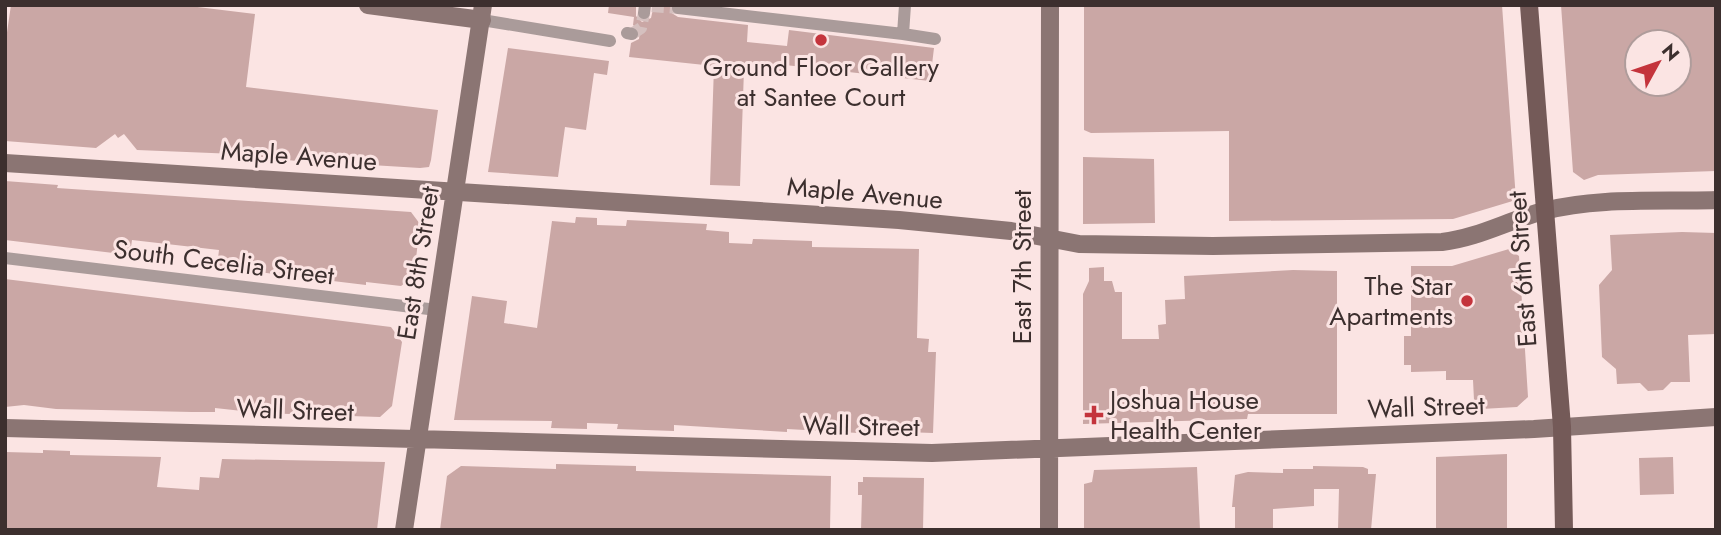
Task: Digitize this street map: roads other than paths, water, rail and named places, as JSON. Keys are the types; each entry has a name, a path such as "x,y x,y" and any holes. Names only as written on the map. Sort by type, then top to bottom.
{"main road":[{"name":"East 6th Street","path":"1529,5 1562,426 1564,530"}],"street":[{"path":"368,5 482,13 610,41"},
{"path":"903,34 905,5"},
{"name":"East 7th Street","path":"1049,530 1050,5"},
{"path":"678,8 935,38"},
{"name":"East 8th Street","path":"404,530 482,13"},
{"name":"Maple Avenue","path":"5,163 899,220 1011,231 1049,240 1174,247 1442,242 1474,236 1544,211 1574,205 1716,200"},
{"name":"South Cecelia Street","path":"5,258 437,310"},
{"name":"Wall Street","path":"5,428 932,453 1716,417"}],"tunnel":[{"path":"652,6 678,8"},
{"path":"632,34 641,28 644,13"}],"place":[{"name":"Ground Floor Gallery at Santee Court","path":"821,40"},
{"name":"The Star Apartments","path":"1467,301"},
{"name":"Joshua House Health Center","path":"1094,415"}]}
